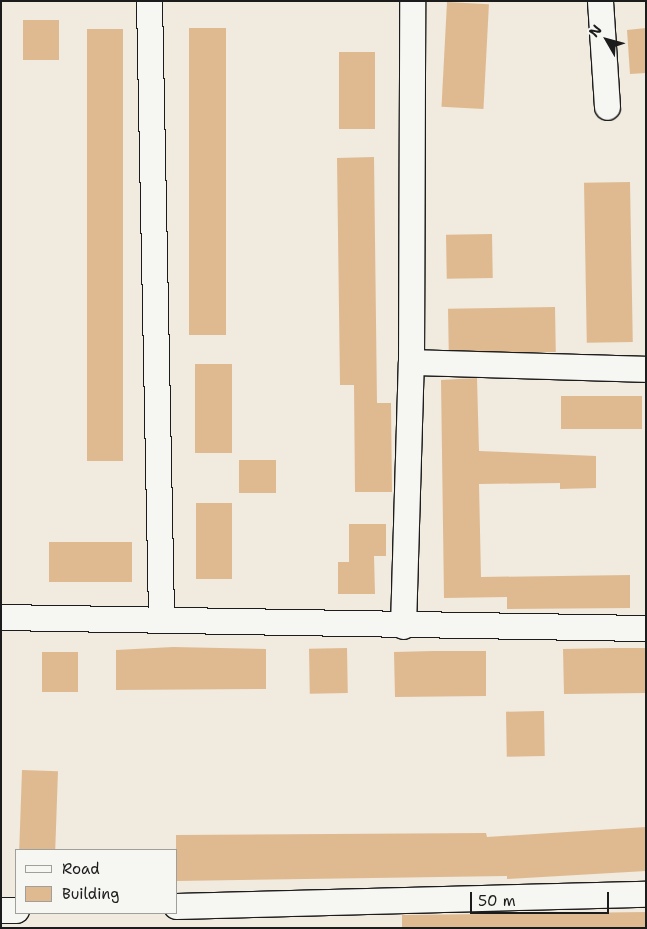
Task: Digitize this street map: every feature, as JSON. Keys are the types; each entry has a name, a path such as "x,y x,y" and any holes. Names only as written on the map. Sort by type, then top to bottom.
{"street":[{"path":"149,1 161,616"},
{"path":"403,626 411,362 412,1"},
{"path":"600,1 607,107"},
{"path":"411,362 646,369"},
{"path":"1,617 161,616 403,626 646,628"},
{"path":"178,906 646,894"},
{"path":"1,910 15,910"}],"building":[{"path":"447,2 489,4 483,109 442,107"},
{"path":"23,20 59,20 59,60 23,60"},
{"path":"189,28 226,28 226,335 189,335"},
{"path":"646,28 646,73 630,74 627,30"},
{"path":"87,29 123,29 123,461 87,461"},
{"path":"339,52 375,52 375,129 339,129"},
{"path":"374,157 377,403 391,403 392,492 355,492 354,385 340,385 337,158"},
{"path":"630,182 633,342 587,343 584,183"},
{"path":"492,234 493,278 447,279 446,235"},
{"path":"555,307 556,352 449,354 448,309"},
{"path":"195,364 232,364 232,453 195,453"},
{"path":"477,378 479,451 596,456 596,488 560,489 560,483 479,484 481,577 630,575 630,608 507,609 507,597 444,598 441,380"},
{"path":"561,396 642,396 642,429 561,429"},
{"path":"239,460 276,460 276,493 239,493"},
{"path":"196,503 232,503 232,579 196,579"},
{"path":"349,524 386,524 386,556 374,556 375,594 338,594 338,562 349,562"},
{"path":"49,542 132,542 132,582 49,582"},
{"path":"173,647 266,649 266,689 116,690 116,650"},
{"path":"347,648 348,693 310,694 309,649"},
{"path":"646,648 646,693 564,694 563,649"},
{"path":"486,651 486,696 395,697 394,652"},
{"path":"42,652 78,652 78,692 42,692"},
{"path":"544,711 545,756 507,757 506,712"},
{"path":"22,770 58,771 55,849 19,849"},
{"path":"646,827 646,871 507,879 507,876 178,881 176,835 486,833 487,837"},
{"path":"646,912 646,928 402,928 402,915"}]}
